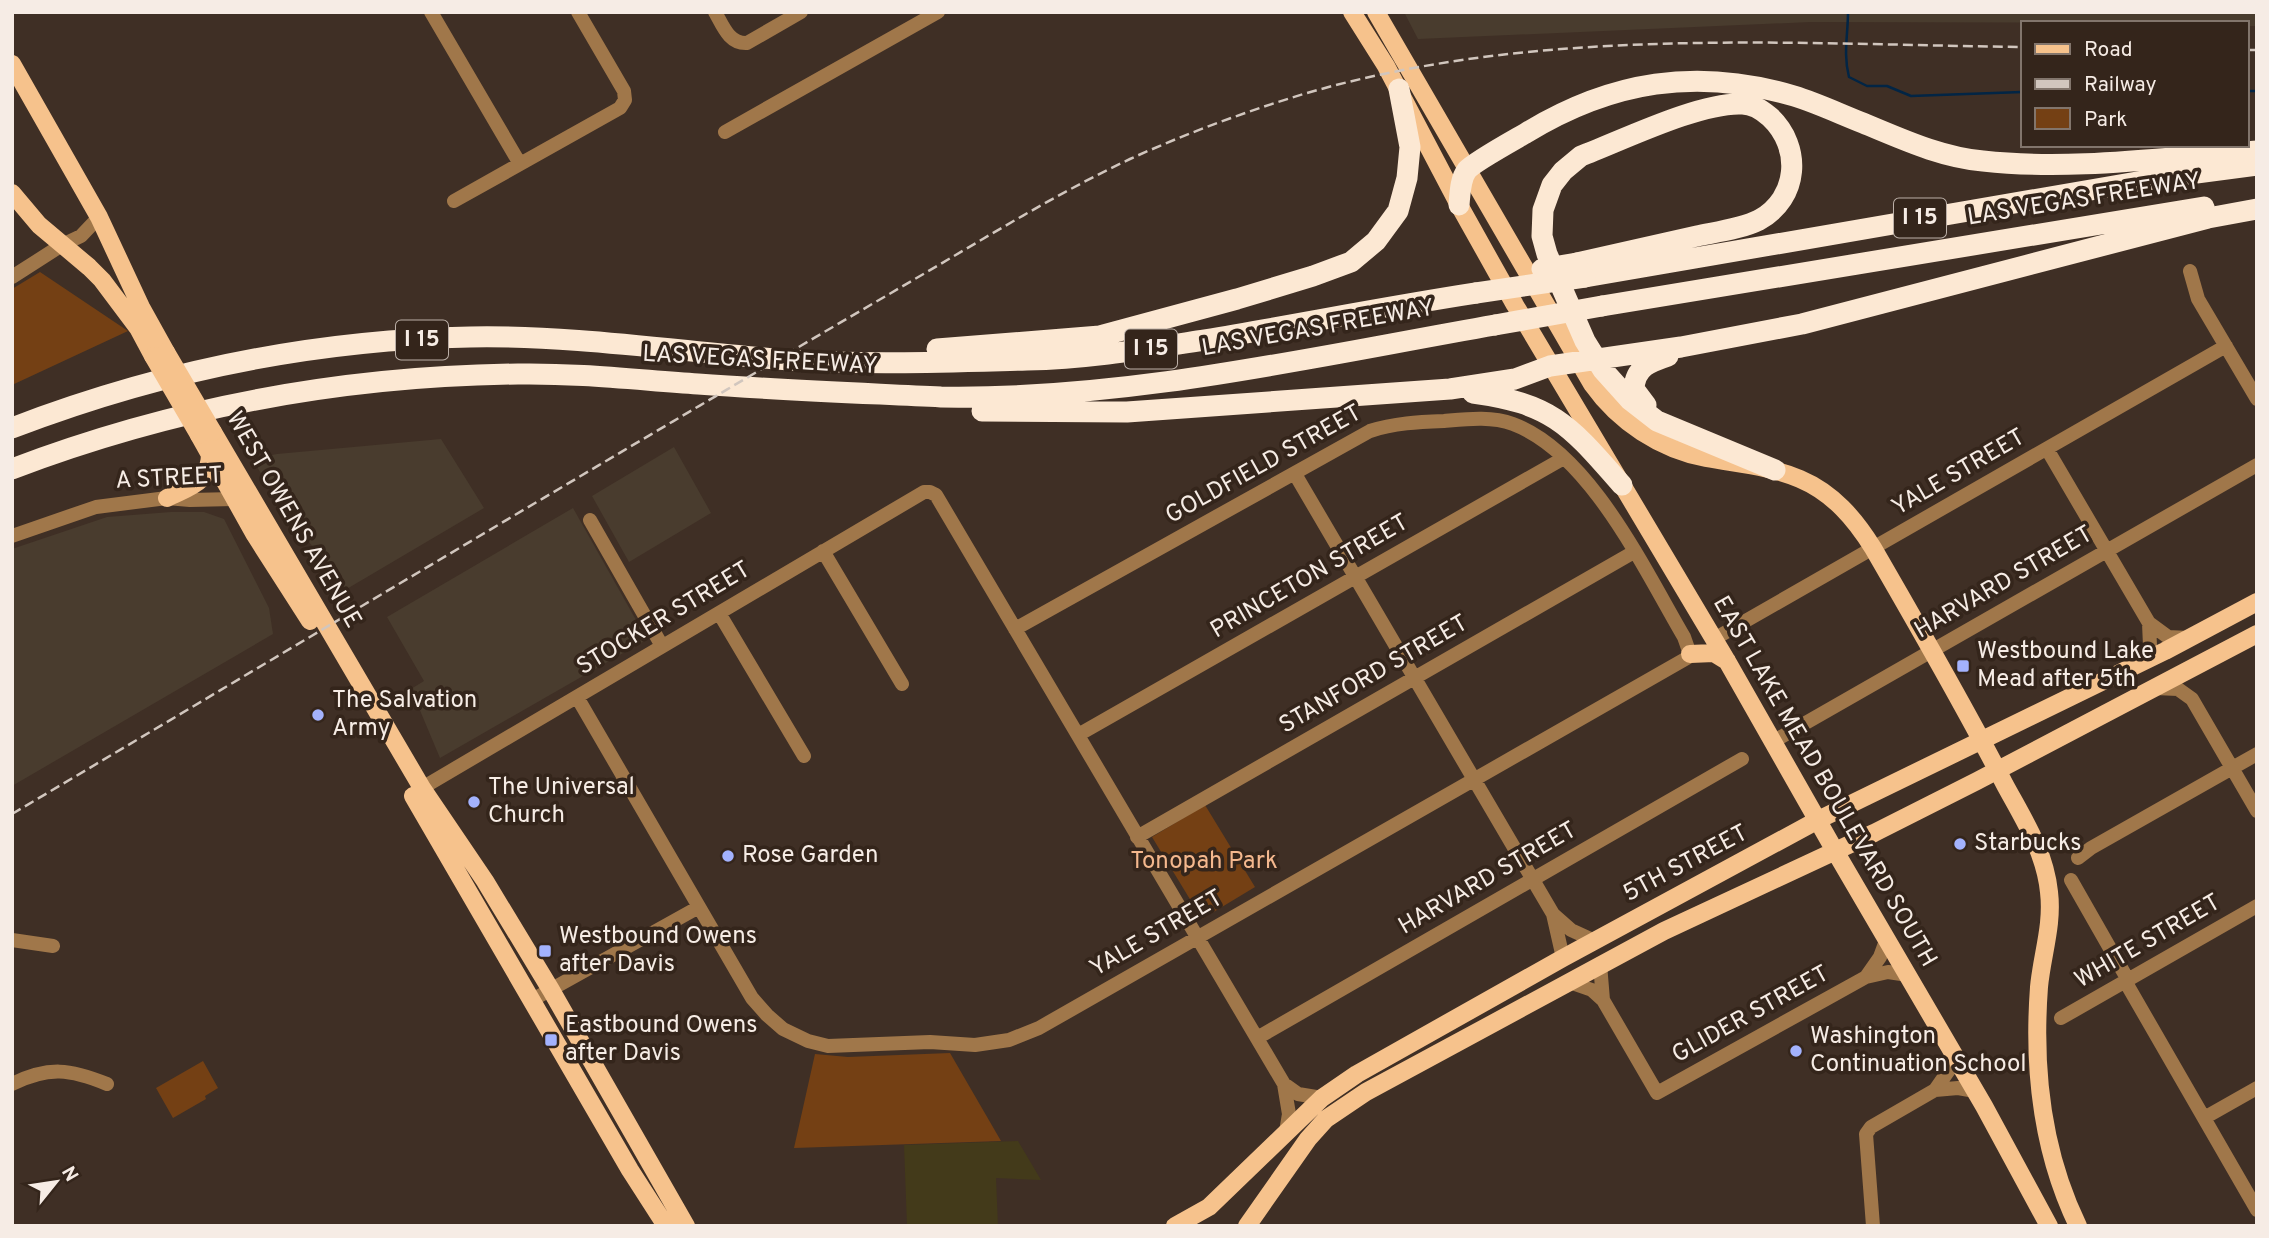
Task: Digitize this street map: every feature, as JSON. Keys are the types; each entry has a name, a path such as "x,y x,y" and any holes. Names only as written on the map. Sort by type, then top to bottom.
{"highway":[{"path":"1459,205 1461,186 1467,169 1545,121 1586,101 1648,84 1691,80 1748,85 1794,96 1946,155 1981,161 2043,165 2257,151"},
{"path":"841,362 970,345 1100,336 1237,299 1351,262 1376,241 1398,211 1407,178 1409,147 1399,89"},
{"path":"1581,270 1757,221 1783,200 1790,185 1793,168 1788,144 1781,128 1762,110 1754,107 1745,104 1717,105 1581,156 1563,171 1552,185 1543,210 1542,236 1574,316 1588,361 1657,421 1775,470"},
{"name":"LAS VEGAS FREEWAY","path":"12,428 73,406 192,372 290,354 401,341 524,337 841,362 1032,360 1115,354 1581,270 2152,179 2257,165"},
{"name":"LAS VEGAS FREEWAY","path":"12,469 87,442 177,416 249,400 355,384 521,374 941,397 1006,397 1114,388 1215,374 1602,306 2152,215 2257,201"},
{"path":"941,397 979,411 1127,412 1450,389 1514,379 1550,366 1681,347 1802,324 2208,218 2257,209"},
{"path":"1678,430 1643,402 1637,395 1634,383 1643,366 1670,355 1681,347"},
{"path":"1450,389 1506,397 1550,415 1581,439 1622,485"},
{"path":"12,483 177,416"}],"main road":[{"name":"EAST LAKE MEAD BOULEVARD SOUTH","path":"1352,12 1399,89 1459,205 1550,366 1774,741 1975,1091 2049,1226"},
{"path":"1376,12 1544,300 1588,361 1603,401 1656,441 1703,458 1775,470 1803,480 1839,504 1858,523 1873,548 1983,739 2032,833 2044,864 2050,922 2039,992 2038,1068 2049,1149 2068,1206 2078,1226"},
{"name":"WEST OWENS AVENUE","path":"15,76 99,217 160,354"},
{"name":"WEST OWENS AVENUE","path":"12,193 39,225 89,267 118,299 160,354 306,614 477,886 542,995"},
{"name":"WEST OWENS AVENUE","path":"206,433 210,453 241,496 422,788 477,886"},
{"path":"167,498 200,482 207,473 210,453"},
{"name":"5TH STREET","path":"1175,1226 1216,1200 1321,1098 1357,1074 1563,958 1818,820 2190,638 2257,602"},
{"name":"5TH STREET","path":"1247,1226 1308,1139 1326,1119 1366,1092 1664,931 1835,851 1998,770 2257,634"},
{"path":"1690,654 1714,653 1727,661"},
{"path":"542,995 591,1058 686,1226"},
{"path":"542,995 630,1170 666,1226"},
{"path":"1455,1045 1456,1018"}],"street":[{"path":"431,12 520,164"},
{"path":"454,201 620,108 625,100 624,91 578,12"},
{"path":"715,12 732,39 739,44 747,43 801,12"},
{"path":"724,132 938,12"},
{"path":"12,277 81,236 99,217"},
{"path":"2190,271 2198,299 2257,398"},
{"name":"YALE STREET","path":"1714,639 2226,346"},
{"name":"GOLDFIELD STREET","path":"1015,629 1370,431 1395,424 1481,418 1512,424 1545,441 1564,458 1613,517 1684,637 1690,654"},
{"path":"2047,449 2149,623 2168,637 2190,638"},
{"name":"PRINCETON STREET","path":"1078,736 1564,458"},
{"name":"HARVARD STREET","path":"1774,741 2257,465"},
{"path":"1295,474 1553,914 1563,958"},
{"name":"STOCKER STREET","path":"422,788 924,492 936,495 1015,629"},
{"name":"A STREET","path":"12,537 96,507 167,498 190,500 241,496"},
{"path":"590,520 662,646"},
{"path":"823,551 902,684"},
{"name":"STANFORD STREET","path":"1137,837 1634,552"},
{"path":"719,613 804,756"},
{"path":"2137,664 2150,646 2149,623"},
{"path":"1015,629 1283,1084 1289,1114 1286,1132"},
{"name":"YALE STREET","path":"699,907 752,998 775,1023 800,1038 817,1044 836,1046 930,1042 975,1045 1009,1040 1039,1028 1690,654"},
{"path":"2195,704 2193,679 2196,670 2205,661"},
{"path":"2149,689 2178,690 2187,694 2257,811"},
{"path":"542,995 699,907 577,697"},
{"path":"2078,858 2257,754"},
{"name":"HARVARD STREET","path":"1257,1038 1742,760"},
{"path":"2071,880 2257,1210"},
{"name":"WHITE STREET","path":"2061,1018 2257,906"},
{"path":"1553,914 1571,930 1595,941"},
{"name":"GLIDER STREET","path":"1866,977 1880,957 1887,939"},
{"path":"12,940 53,946"},
{"path":"1600,964 1603,1000"},
{"name":"GLIDER STREET","path":"1603,1000 1657,1093 1866,977 1888,972 1908,975"},
{"path":"1569,982 1592,990 1603,1000"},
{"path":"1873,1226 1866,1134 1871,1127 1935,1090 1949,1070 1954,1054"},
{"path":"12,1084 31,1074 61,1071 80,1073 107,1084"},
{"path":"1283,1084 1298,1094 1321,1098"},
{"path":"1935,1090 1958,1088 1975,1091"},
{"path":"2204,1118 2257,1088"}],"shaded area":[{"path":"1404,12 2257,12 2257,26 2248,26 2248,21 1810,22 1418,39"},
{"path":"441,439 484,508 345,590 277,499 252,459 277,454"},
{"path":"674,447 711,513 629,562 592,496"},
{"path":"573,508 645,636 644,641 440,758 411,689 424,681 387,617"},
{"path":"204,512 224,519 269,608 273,634 12,786 12,549 107,517"}],"green space":[{"path":"40,272 128,331 12,385 12,289"},
{"name":"Tonopah Park","path":"1205,805 1255,887 1202,919 1152,837"},
{"path":"950,1053 1001,1141 794,1148 815,1054 848,1057"},
{"path":"203,1061 218,1088 205,1096 206,1099 173,1118 156,1088"}],"sand":[{"path":"1018,1141 1041,1180 996,1178 998,1226 907,1226 904,1145"}],"waterway":[{"path":"1848,12 1846,52 1849,77 1867,86 1887,86 1911,96 2021,92"},
{"path":"2248,91 2257,91"}],"railway":[{"path":"12,814 1008,224 1105,171 1195,131 1307,93 1395,72 1483,57 1572,48 1662,44 2021,47"},
{"path":"2248,50 2257,50"}],"place":[{"name":"Westbound Lake Mead after 5th","path":"1963,666"},
{"name":"The Salvation Army","path":"318,715"},
{"name":"The Universal Church","path":"474,802"},
{"name":"Starbucks","path":"1960,844"},
{"name":"Rose Garden","path":"728,856"},
{"name":"Westbound Owens after Davis","path":"545,951"},
{"name":"Eastbound Owens after Davis","path":"551,1040"},
{"name":"Washington Continuation School","path":"1796,1051"}]}
